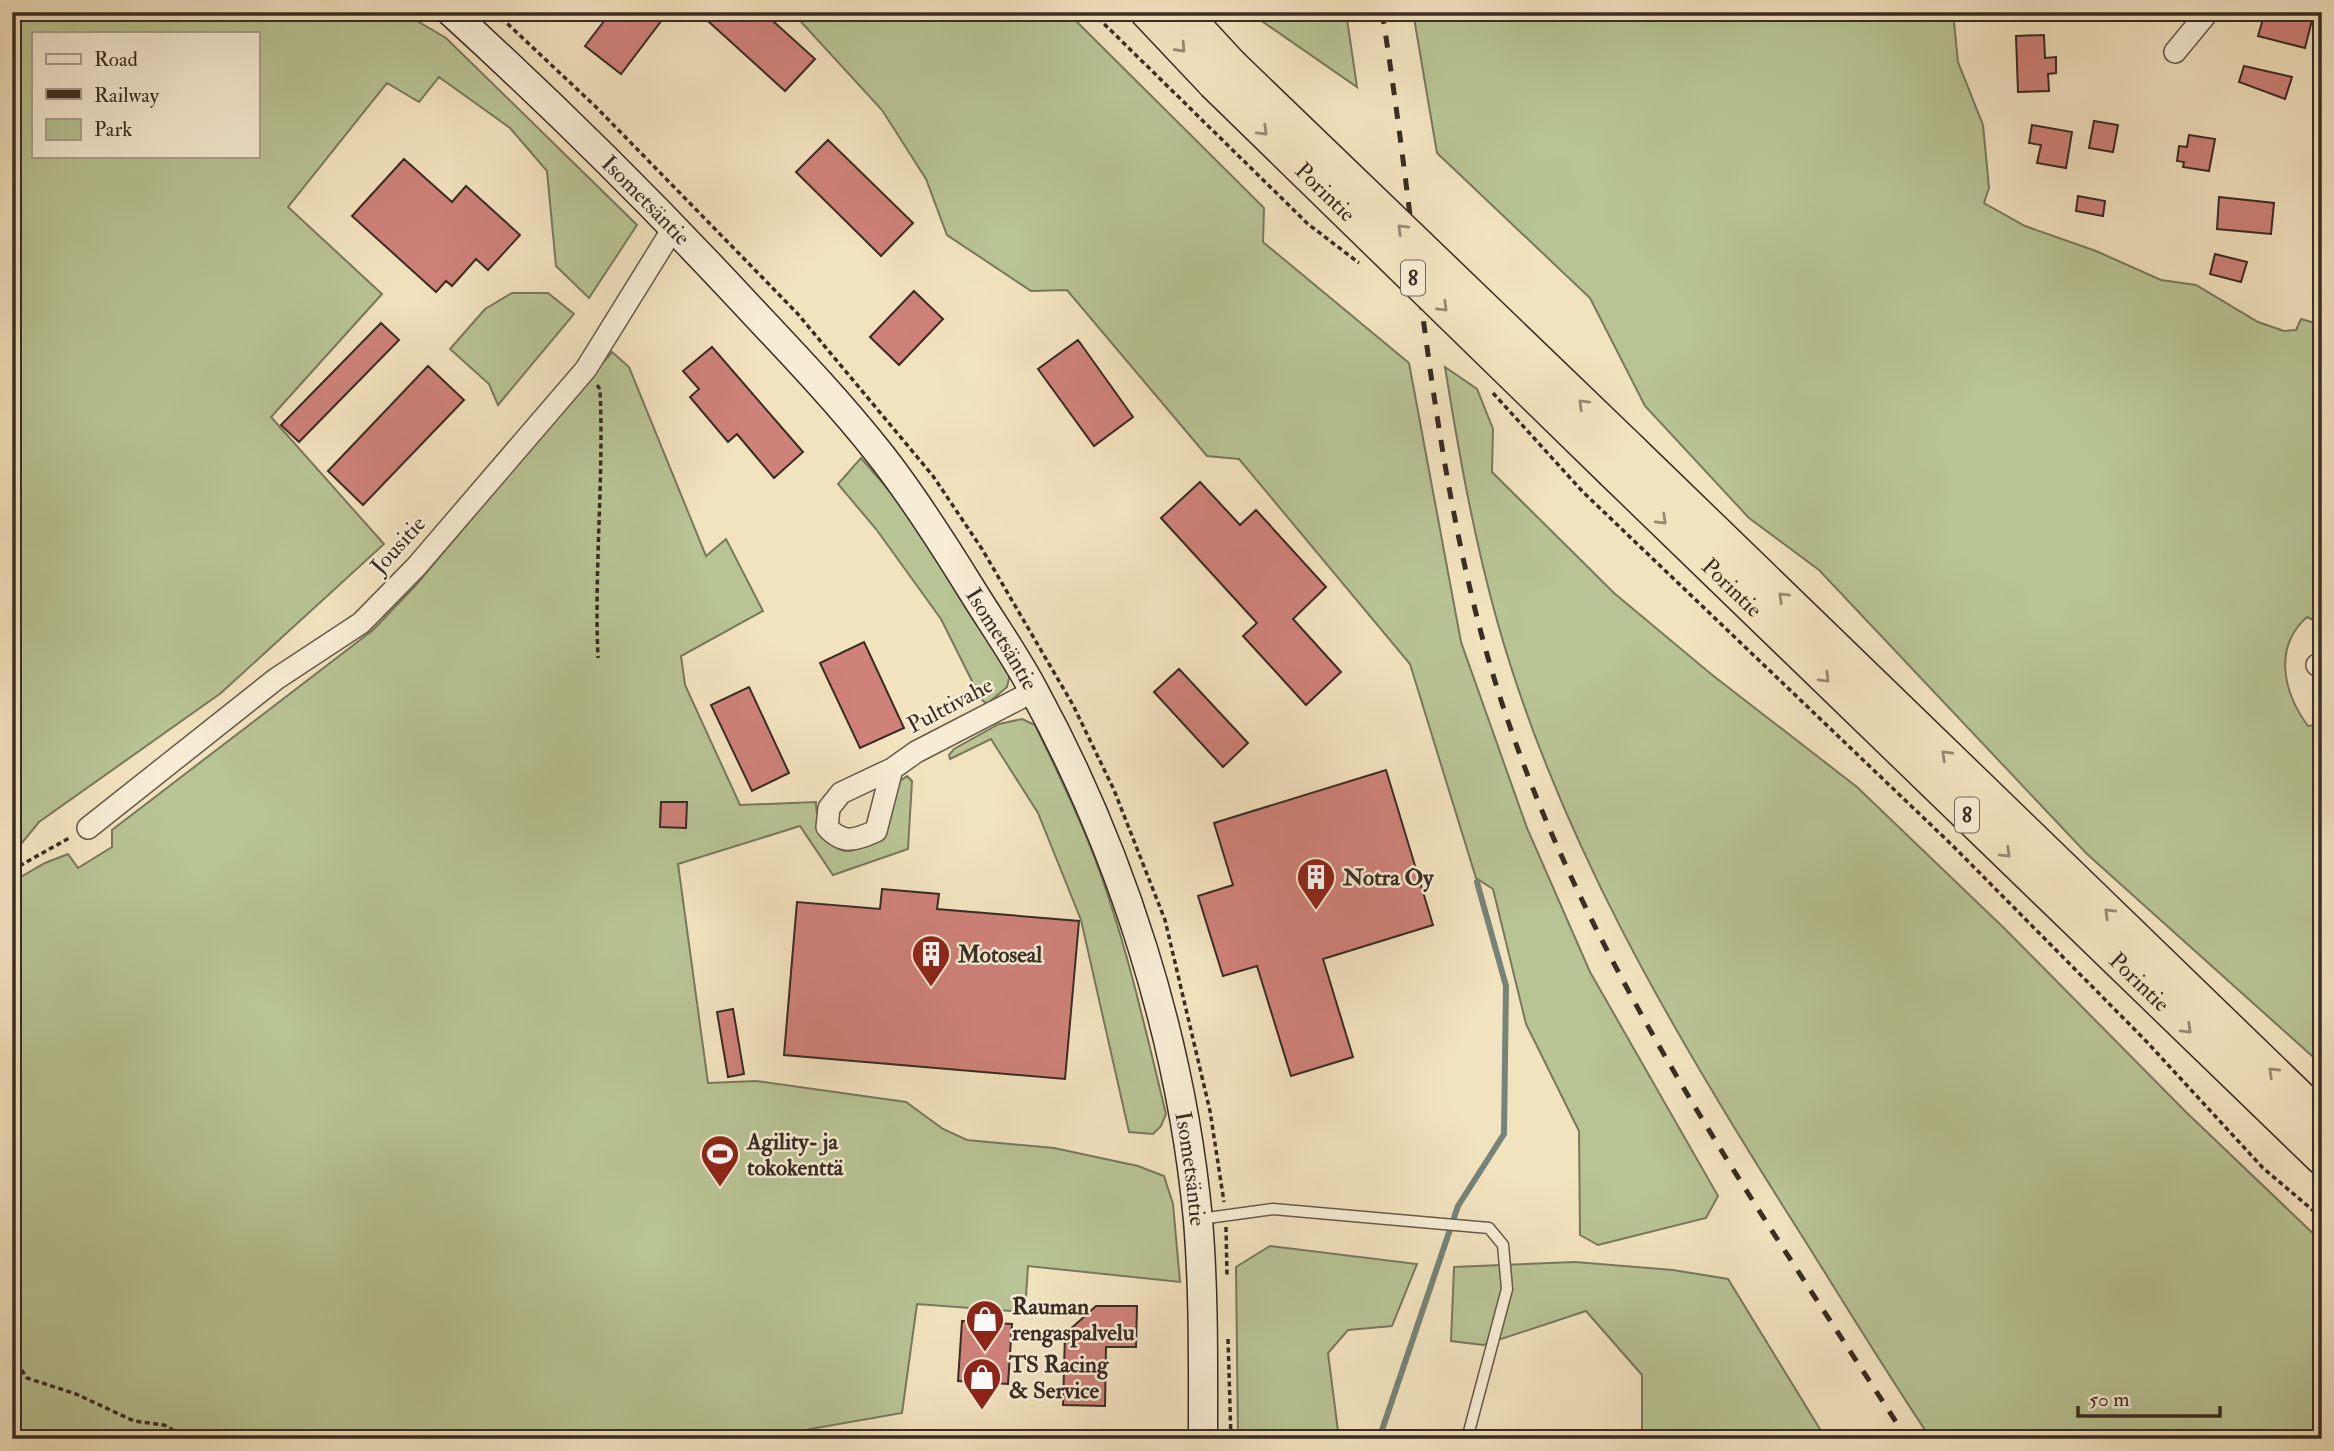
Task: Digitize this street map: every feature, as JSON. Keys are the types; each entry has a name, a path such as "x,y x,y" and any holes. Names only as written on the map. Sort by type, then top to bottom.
{"highway":[{"name":"Porintie","path":"1147,12 1223,74 1623,462 2322,1158"},
{"name":"Porintie","path":"1182,12 1223,74"},
{"name":"Porintie","path":"1623,462 2322,1119"}],"main road":[{"name":"Isometsäntie","path":"452,12 674,227 796,358 880,454 952,558 1034,691 1097,819 1127,903 1168,1047 1189,1155 1198,1220 1203,1324 1203,1439"}],"street":[{"path":"2175,52 2208,12"},
{"name":"Jousitie","path":"88,828 276,680 361,623 416,567 586,369 674,227"},
{"name":"Pulttivahe","path":"892,769 916,752 1034,691"}],"lane":[{"path":"1198,1220 1273,1209 1489,1228 1503,1245 1507,1289 1467,1439"}],"path":[{"path":"495,12 596,107 797,313 933,477 982,548 1073,705 1114,790 1165,920 1210,1111 1225,1214 1227,1280"},
{"path":"1092,12 1308,224 1361,264"},
{"path":"586,369 600,389 602,436 595,603 598,658"},
{"path":"1489,389 1505,410 1583,492 1952,845 2146,1041 2263,1168 2322,1218"},
{"path":"12,870 88,828"},
{"path":"1228,1333 1231,1439"},
{"path":"12,1356 27,1378 76,1394 134,1420 164,1424 178,1433 181,1439"}],"green space":[{"path":"12,12 402,12 446,38 637,225 589,298 556,266 547,171 510,128 439,77 419,102 387,83 288,207 382,294 271,417 384,544 221,693 39,822 12,855"},
{"path":"792,12 1067,12 1264,208 1263,242 1409,363 1461,642 1527,828 1590,972 1718,1196 1706,1218 1598,1245 1580,1235 1579,1131 1526,1024 1493,889 1476,878 1410,664 1239,459 1207,456 1067,290 1031,291 947,235 926,179 882,110"},
{"path":"1252,12 1346,12 1357,87 1263,22"},
{"path":"1413,12 1953,12 1958,62 1983,125 1989,188 1984,203 2025,226 2096,251 2161,280 2196,285 2258,322 2284,331 2296,330 2301,319 2322,325 2322,624 2307,617 2296,629 2289,642 2285,670 2299,713 2308,726 2322,724 2322,1065 2087,854 1819,570 1749,518 1645,406 1590,298 1437,153"},
{"path":"512,293 548,293 574,314 498,405 489,384 450,349 485,309"},
{"path":"612,352 629,367 706,556 726,539 763,611 681,656 685,685 740,805 816,802 818,817 825,834 835,847 849,851 867,846 900,781 907,776 912,781 908,849 833,875 800,826 678,864 708,1083 756,1081 906,1102 943,1129 967,1140 1054,1148 1138,1166 1164,1176 1173,1204 1180,1282 1028,1266 1025,1312 917,1304 902,1413 753,1439 12,1439 12,882 45,863 68,854 78,868 112,847 112,830 373,630 416,585"},
{"path":"1445,367 1477,389 1493,429 1492,472 1614,593 1711,674 1857,787 2006,930 2186,1112 2322,1242 2322,1439 1931,1439 1703,1076 1623,931 1586,857 1523,704 1498,624 1468,496"},
{"path":"861,458 900,503 1010,674 1007,687 987,704 981,699 941,619 876,529 838,484"},
{"path":"1022,719 1035,725 1057,770 1090,846 1113,912 1133,978 1166,1114 1161,1126 1153,1134 1129,1132 1081,920 1038,813 991,739 950,759 949,755 954,749 999,724"},
{"path":"1270,1246 1417,1264 1392,1326 1348,1330 1328,1353 1339,1439 1238,1439 1236,1267"},
{"path":"1575,1262 1673,1270 1728,1279 1826,1439 1642,1439 1642,1375 1586,1311 1483,1345 1451,1341 1454,1267"}],"building":[{"path":"611,12 668,12 621,74 585,46"},
{"path":"698,12 763,12 815,59 785,91"},
{"path":"2265,12 2285,18 2287,12 2313,16 2305,48 2258,36"},
{"path":"2044,35 2045,58 2056,57 2056,73 2048,74 2049,91 2018,92 2016,36"},
{"path":"2244,66 2292,77 2285,99 2239,82"},
{"path":"2094,121 2118,125 2113,152 2089,148"},
{"path":"2032,125 2072,132 2066,168 2037,163 2041,145 2029,143"},
{"path":"2189,135 2215,139 2209,171 2183,167 2184,162 2177,161 2179,146 2187,147"},
{"path":"828,140 913,223 881,256 796,172"},
{"path":"404,159 452,202 466,186 520,235 488,270 476,259 452,286 446,281 436,292 352,216"},
{"path":"2078,196 2105,201 2103,216 2076,211"},
{"path":"2219,197 2274,203 2271,234 2217,229"},
{"path":"2215,254 2247,262 2241,282 2210,274"},
{"path":"914,291 943,319 899,365 870,337"},
{"path":"381,323 399,340 299,442 281,425"},
{"path":"1078,340 1133,417 1094,446 1038,369"},
{"path":"712,347 803,452 774,478 737,434 728,442 690,397 699,389 683,371"},
{"path":"428,366 464,400 363,505 328,471"},
{"path":"1200,482 1240,525 1256,510 1326,587 1293,619 1341,672 1306,705 1243,636 1257,623 1161,518"},
{"path":"864,642 904,728 860,748 820,663"},
{"path":"1179,669 1248,743 1223,767 1154,692"},
{"path":"749,687 789,773 752,791 711,705"},
{"name":"Notra Oy","path":"1386,770 1433,925 1323,959 1353,1057 1291,1076 1257,966 1223,976 1198,896 1233,885 1214,823"},
{"path":"661,802 687,802 686,828 660,827"},
{"name":"Motoseal","path":"882,889 939,894 937,909 1079,921 1065,1079 784,1055 797,902 880,909"},
{"path":"733,1009 744,1074 728,1077 717,1012"},
{"path":"1096,1306 1137,1306 1136,1347 1106,1347 1105,1406 1063,1405 1065,1334"},
{"name":"Rauman rengaspalvelu","path":"962,1321 1012,1324 1008,1384 958,1381"}],"waterway":[{"path":"1379,1439 1458,1206 1504,1134 1506,986 1477,882"}],"railway":[{"path":"1382,12 1423,320 1447,474 1479,625 1513,736 1556,843 1605,947 1660,1048 1781,1246 1907,1439"}],"place":[{"name":"Notra Oy","path":"1316,911"},
{"name":"Motoseal","path":"931,988"},
{"name":"Agility- ja tokokenttä","path":"720,1188"},
{"name":"Rauman rengaspalvelu","path":"985,1353"},
{"name":"TS Racing & Service","path":"982,1411"}]}
